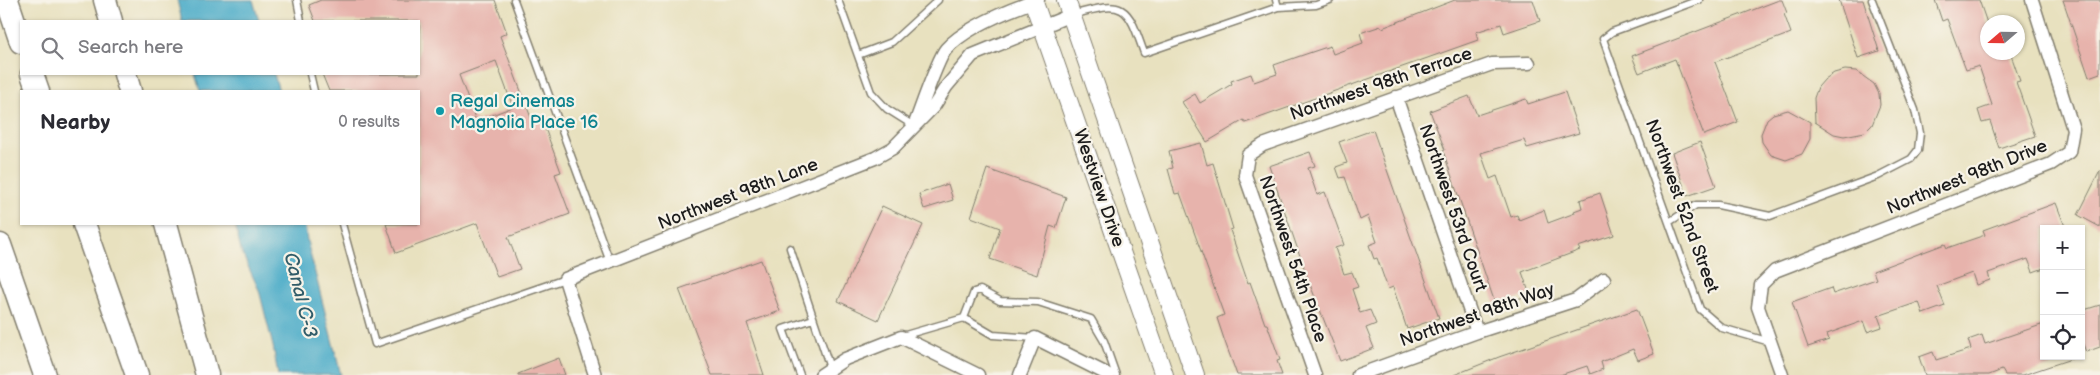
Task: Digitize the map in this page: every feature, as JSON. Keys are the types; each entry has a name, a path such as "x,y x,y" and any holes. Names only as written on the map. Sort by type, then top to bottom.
{"highway":[{"path":"7,0 20,39"},
{"path":"106,0 111,20"},
{"path":"32,75 38,90"},
{"path":"126,75 130,90"},
{"path":"84,225 137,375"},
{"path":"166,225 207,375"},
{"path":"0,245 45,375"}],"street":[{"name":"Northwest 98th Lane","path":"914,126 944,51 962,36 1035,0"},
{"name":"Westview Drive","path":"1035,0 1042,28 1164,375"},
{"name":"Northwest 98th Drive","path":"1771,342 1758,307 1760,285 1775,271 2051,164 2069,152 2073,129 2032,0"},
{"name":"Northwest 98th Lane","path":"565,279 862,165 893,148 934,106 946,87 973,55 1042,28 1069,8"},
{"name":"Westview Drive","path":"1069,8 1195,375"},
{"name":"Northwest 98th Terrace","path":"1248,155 1263,145 1492,64 1529,63"},
{"name":"Northwest 53rd Court","path":"1396,97 1477,332"},
{"name":"Northwest 54th Place","path":"1248,155 1245,175 1315,375"},
{"path":"565,279 595,375"},
{"name":"Northwest 98th Way","path":"1358,375 1477,332 1576,300 1604,279"},
{"path":"826,372 870,348 901,337 978,375"},
{"path":"1020,375 1036,338 1110,375"},
{"path":"1771,342 1782,375"}],"lane":[{"path":"297,0 301,20"},
{"path":"514,0 610,262"},
{"path":"838,0 871,92 877,100 914,126"},
{"path":"858,55 892,42 938,0"},
{"path":"1276,0 1278,7"},
{"path":"1069,8 1092,6 1109,1 1119,4 1130,14 1144,53 1278,7 1316,5 1330,0"},
{"name":"Northwest 52nd Street","path":"1699,0 1612,32 1603,39 1700,309 1722,328 1771,342"},
{"path":"1669,222 1696,205 1718,205 1770,216 1878,176 1911,159 1918,150 1920,133 1915,110 1872,0"},
{"path":"310,75 314,90"},
{"path":"342,225 375,344 565,279"},
{"path":"790,248 813,319 826,372"},
{"path":"964,318 974,292 980,290 1000,301 1038,302 1084,316 1091,319 1104,341 1116,375"},
{"path":"901,337 964,318 994,335 1036,338"},
{"path":"800,375 784,329 813,319"}],"water":[{"path":"177,0 253,0 259,20 182,20"},
{"path":"195,75 274,75 279,90 200,90"},
{"name":"Canal C-3","path":"235,225 305,225 307,241 341,375 278,375 259,290 241,251"}],"building":[{"path":"321,0 495,0 507,33 500,36 533,123 542,120 561,172 555,174 570,214 508,237 520,269 497,277 477,223 396,253 386,225 420,225 420,90 329,90 322,75 420,75 420,20 315,20 309,5","holes":["496,61 513,107 476,121 459,75"]},
{"path":"1455,0 1533,0 1540,21 1504,33 1501,24 1476,32 1478,40 1245,123 1244,120 1207,142 1182,102 1195,94 1200,103 1232,84 1231,81 1251,74 1254,82 1277,74 1274,65 1330,46 1333,54 1363,43 1360,33 1381,26 1382,28"},
{"path":"1782,0 1787,13 1784,14 1791,33 1715,62 1738,122 1704,135 1675,59 1639,73 1632,56"},
{"path":"1839,0 1863,0 1879,51 1858,58"},
{"path":"1935,0 1979,0 1984,15 1980,15 1980,60 2013,60 2020,81 2016,82 2035,136 1999,148 1990,121 1982,123 1978,110 1992,105 1979,66 1966,70 1947,19 1942,21"},
{"path":"2063,0 2100,0 2100,73 2089,77"},
{"path":"1845,70 1856,71 1874,84 1879,94 1880,105 1872,125 1865,132 1844,136 1834,134 1815,122 1814,98 1818,87 1825,79 1834,73"},
{"path":"1565,92 1579,133 1527,148 1524,140 1481,153 1490,179 1497,176 1511,217 1517,215 1519,220 1544,210 1548,223 1575,213 1574,211 1582,208 1580,200 1600,193 1614,235 1578,247 1580,250 1522,272 1530,295 1496,306 1443,151 1445,150 1430,111 1469,96 1477,115 1526,99 1528,104"},
{"path":"1788,110 1810,122 1810,139 1802,154 1786,160 1771,155 1762,142 1761,134 1767,119 1773,114"},
{"path":"1373,130 1439,318 1407,329 1393,287 1388,289 1377,258 1374,259 1369,245 1377,242 1368,216 1360,220 1345,177 1340,178 1336,167 1347,163 1339,142"},
{"path":"1700,142 1716,186 1687,196 1672,153"},
{"path":"1201,143 1207,165 1213,163 1233,229 1230,230 1248,283 1250,282 1280,360 1277,361 1282,375 1237,375 1224,339 1217,318 1224,315 1180,193 1175,194 1168,169 1173,168 1169,151"},
{"path":"1310,152 1315,166 1308,168 1317,195 1325,192 1344,245 1335,248 1344,274 1352,272 1358,287 1352,289 1360,313 1370,310 1376,324 1366,328 1374,348 1340,361 1309,282 1269,166"},
{"path":"987,169 1066,197 1056,228 1050,226 1037,275 990,259 1000,228 971,217"},
{"path":"2100,171 2100,227 2078,215"},
{"path":"948,184 953,200 924,209 919,194"},
{"path":"2056,203 2064,225 2040,225 2040,269 2033,272 2028,259 1988,273 1990,280 1976,285 1972,273 1937,286 1945,306 1923,314 1919,302 1878,316 1882,327 1867,332 1863,321 1827,334 1829,340 1808,347 1792,302 1831,288 1833,294 1876,279 1873,271 1945,244 1947,248 1985,235 1983,230"},
{"path":"882,206 923,225 878,320 838,301"},
{"path":"761,260 780,311 747,323 764,375 712,375 679,289"},
{"path":"2100,305 2100,347 2086,352 2085,349 2085,310"},
{"path":"1637,309 1654,354 1638,360 1633,349 1601,362 1603,369 1590,374 1587,366 1560,375 1454,375 1499,357"},
{"path":"2040,325 2040,360 2068,360 2023,375 2005,375 2002,370 1989,375 1925,375 1919,357 1933,352 1936,360 1971,349 1968,340 1982,335 1985,344"},
{"path":"559,358 565,375 518,375 518,374"}],"place":[{"name":"Regal Cinemas Magnolia Place 16","path":"440,111"}]}
